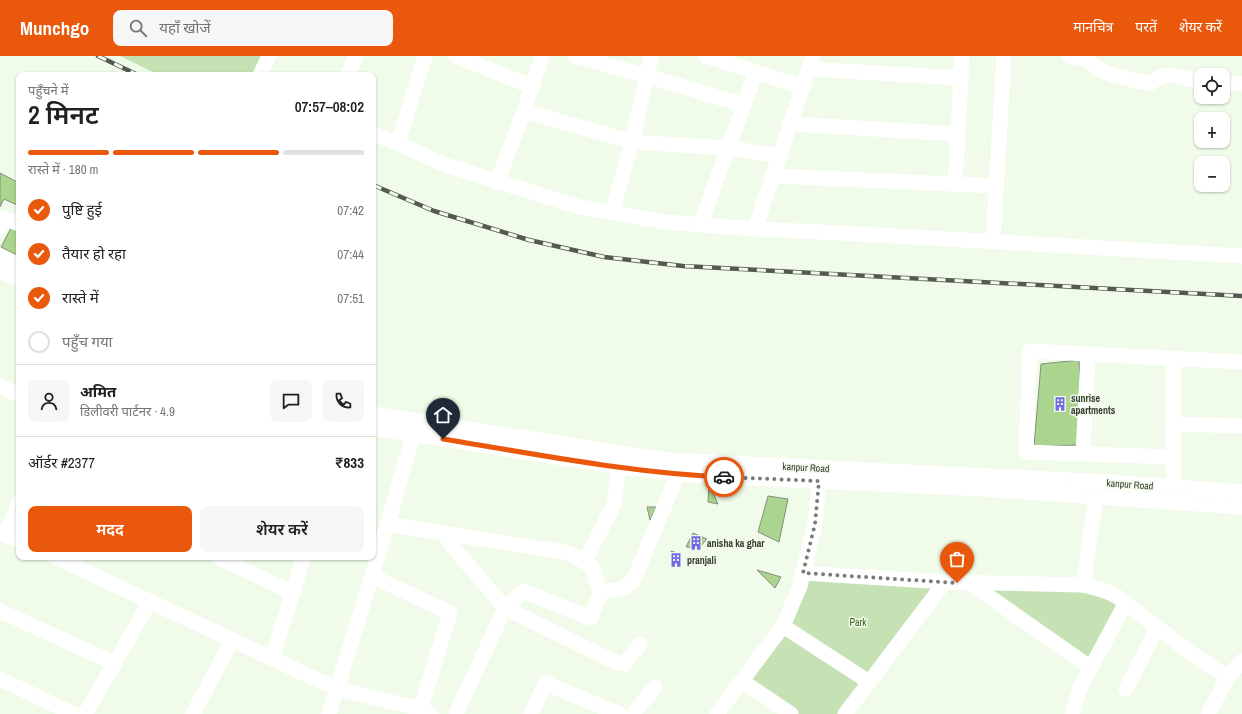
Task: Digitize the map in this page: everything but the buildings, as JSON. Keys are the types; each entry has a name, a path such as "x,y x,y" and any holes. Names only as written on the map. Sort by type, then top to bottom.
{"street":[{"path":"261,72 269,56"},
{"path":"349,72 356,56"},
{"path":"398,143 425,56"},
{"path":"456,56 533,87"},
{"path":"497,182 533,87 542,56"},
{"path":"575,56 744,105"},
{"path":"612,212 632,142 651,56"},
{"path":"706,56 803,87"},
{"path":"955,185 962,56"},
{"path":"993,242 1004,56"},
{"path":"1069,56 1088,57 1092,66 1132,80 1151,83 1156,78 1166,76 1194,79"},
{"path":"755,229 811,63 961,78"},
{"path":"700,225 756,72"},
{"path":"1230,83 1242,84"},
{"path":"524,111 632,142 728,148 780,156"},
{"path":"790,124 958,134"},
{"path":"376,135 398,143 445,165 580,207 666,222 755,229 1242,256"},
{"path":"773,176 996,186"},
{"path":"0,227 4,218 16,223"},
{"path":"0,256 16,264"},
{"path":"0,271 16,279"},
{"path":"1173,457 1026,452 1030,351 1242,362"},
{"path":"1083,454 1088,354"},
{"path":"1174,358 1174,487"},
{"path":"0,386 16,394"},
{"name":"kanpur Road","path":"376,415 416,428 768,472"},
{"path":"1173,424 1242,426"},
{"path":"376,428 416,428 619,467 678,474 768,472 981,489 1242,507"},
{"path":"329,714 416,428"},
{"path":"584,562 614,505 619,467"},
{"path":"600,593 624,588 634,581 678,474"},
{"path":"717,714 783,626 800,586 827,477"},
{"name":"kanpur Road","path":"827,477 1108,482 1242,492"},
{"path":"1083,585 1096,497"},
{"path":"8,535 16,511"},
{"path":"387,524 569,553 592,566 600,593 591,618 523,591 505,608 456,714"},
{"path":"446,534 449,542 505,608 615,662 624,664 640,644"},
{"path":"224,560 293,593"},
{"path":"272,658 303,560"},
{"path":"77,562 150,602 337,689 424,712 450,614 372,576"},
{"path":"803,573 944,582 1083,585 1108,592 1118,597 1195,656 1228,677"},
{"path":"845,714 944,582"},
{"path":"970,583 1091,668"},
{"path":"85,714 150,602"},
{"path":"1072,714 1080,688 1124,606 1124,602"},
{"path":"0,611 114,663"},
{"path":"783,626 869,682"},
{"path":"1126,689 1158,628"},
{"path":"193,714 232,640"},
{"path":"1208,714 1228,677 1242,661"},
{"path":"0,679 74,714"},
{"path":"742,681 791,714"},
{"path":"531,714 545,683 618,714"},
{"path":"633,714 655,687"}],"green space":[{"path":"120,56 261,56 253,72 153,72"},
{"name":"Park","path":"803,573 945,582 845,714 791,714 742,681 783,626"},
{"path":"979,583 1083,585 1124,602 1091,668"}],"railway":[{"path":"98,56 132,72"},
{"path":"376,186 434,211 529,240 604,257 683,266 1242,296"}],"way so far":[{"path":"724,477 819,481 815,524 803,573 957,583"}],"place":[{"name":"sunrise apartments","path":"1060,404"},
{"name":"anisha ka ghar","path":"696,543"},
{"name":"pranjali","path":"676,560"}],"route":[{"path":"443,439 619,467 686,475 724,477"}]}
